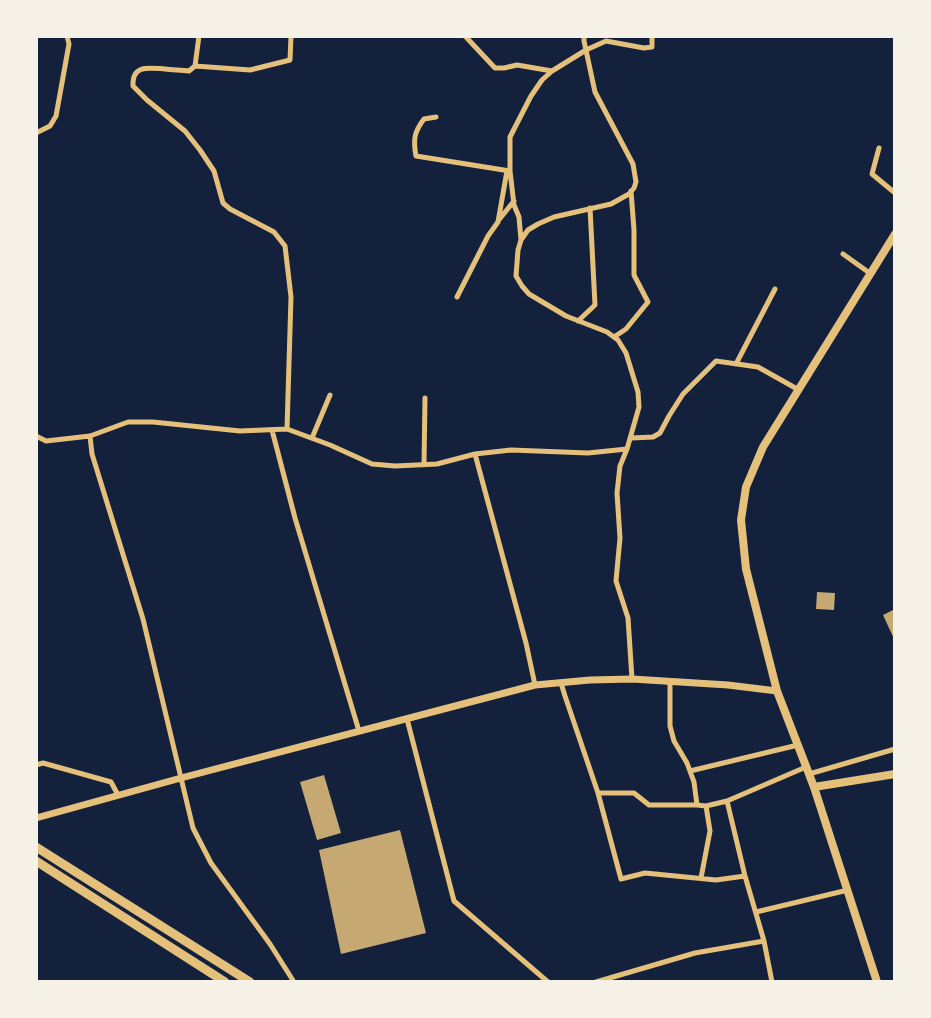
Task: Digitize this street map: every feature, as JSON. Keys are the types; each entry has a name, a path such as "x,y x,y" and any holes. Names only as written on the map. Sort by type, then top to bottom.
{"highway":[{"path":"36,847 250,982"},
{"path":"36,861 225,982"}],"main road":[{"path":"878,982 814,787 777,691 746,569 741,520 746,488 763,447 895,234"},
{"path":"814,787 895,774"}],"street":[{"path":"36,133 50,126 56,116 69,44 67,36"},
{"path":"199,36 195,66 189,71 143,69 134,75 133,86 185,131 200,150 214,171 223,203 274,232 285,246 291,297 287,429"},
{"path":"195,66 250,70 290,60 291,36"},
{"path":"465,36 495,68 517,65 552,71"},
{"path":"521,240 528,230 537,224 555,217 612,204 629,194 636,182 633,164 596,92 584,36"},
{"path":"498,222 508,171 510,137 542,80 552,71 586,50 606,41 644,48 652,46 652,36"},
{"path":"436,117 424,119 416,129 414,145 416,156 508,171"},
{"path":"879,148 872,174 895,193"},
{"path":"508,171 519,217 521,240 516,260 516,276 530,294 566,316 607,332 618,340 626,353 638,392 639,407 631,438 620,466 617,493 620,538 616,581 628,618 632,680"},
{"path":"614,337 626,329 648,302 634,275 631,191"},
{"path":"457,297 488,236 514,201"},
{"path":"578,321 595,305 590,208"},
{"path":"843,254 871,274"},
{"path":"736,364 774,289"},
{"path":"631,438 653,437 660,434 683,394 716,361 758,367 799,390"},
{"path":"312,438 330,395"},
{"path":"424,465 425,398"},
{"path":"36,436 46,441 90,435 128,422 153,422 240,431 287,429 372,464 395,466 437,464 475,454 511,450 588,453 627,449"},
{"path":"272,429 295,518 359,731"},
{"path":"90,435 92,454 143,619 193,828 211,863 270,944 294,982"},
{"path":"475,454 526,643 535,686"},
{"path":"36,818 535,686 590,680 632,680 729,685 777,691"},
{"path":"670,682 670,726 674,741 694,782 697,805"},
{"path":"561,683 598,793 621,879 645,873 716,880 745,876"},
{"path":"406,719 454,902 548,982"},
{"path":"690,771 798,745"},
{"path":"598,793 634,793 650,805 706,806 727,801 808,770 895,749"},
{"path":"36,765 43,763 111,782 118,795"},
{"path":"727,801 764,941 772,982"},
{"path":"700,878 710,831 706,806"},
{"path":"756,912 848,890"},
{"path":"596,982 695,953 764,941"}],"building":[{"path":"817,592 835,593 834,610 816,609"},
{"path":"895,609 895,641 883,615"},
{"path":"324,775 341,833 317,840 300,782"},
{"path":"400,830 426,933 341,954 319,850"}]}
